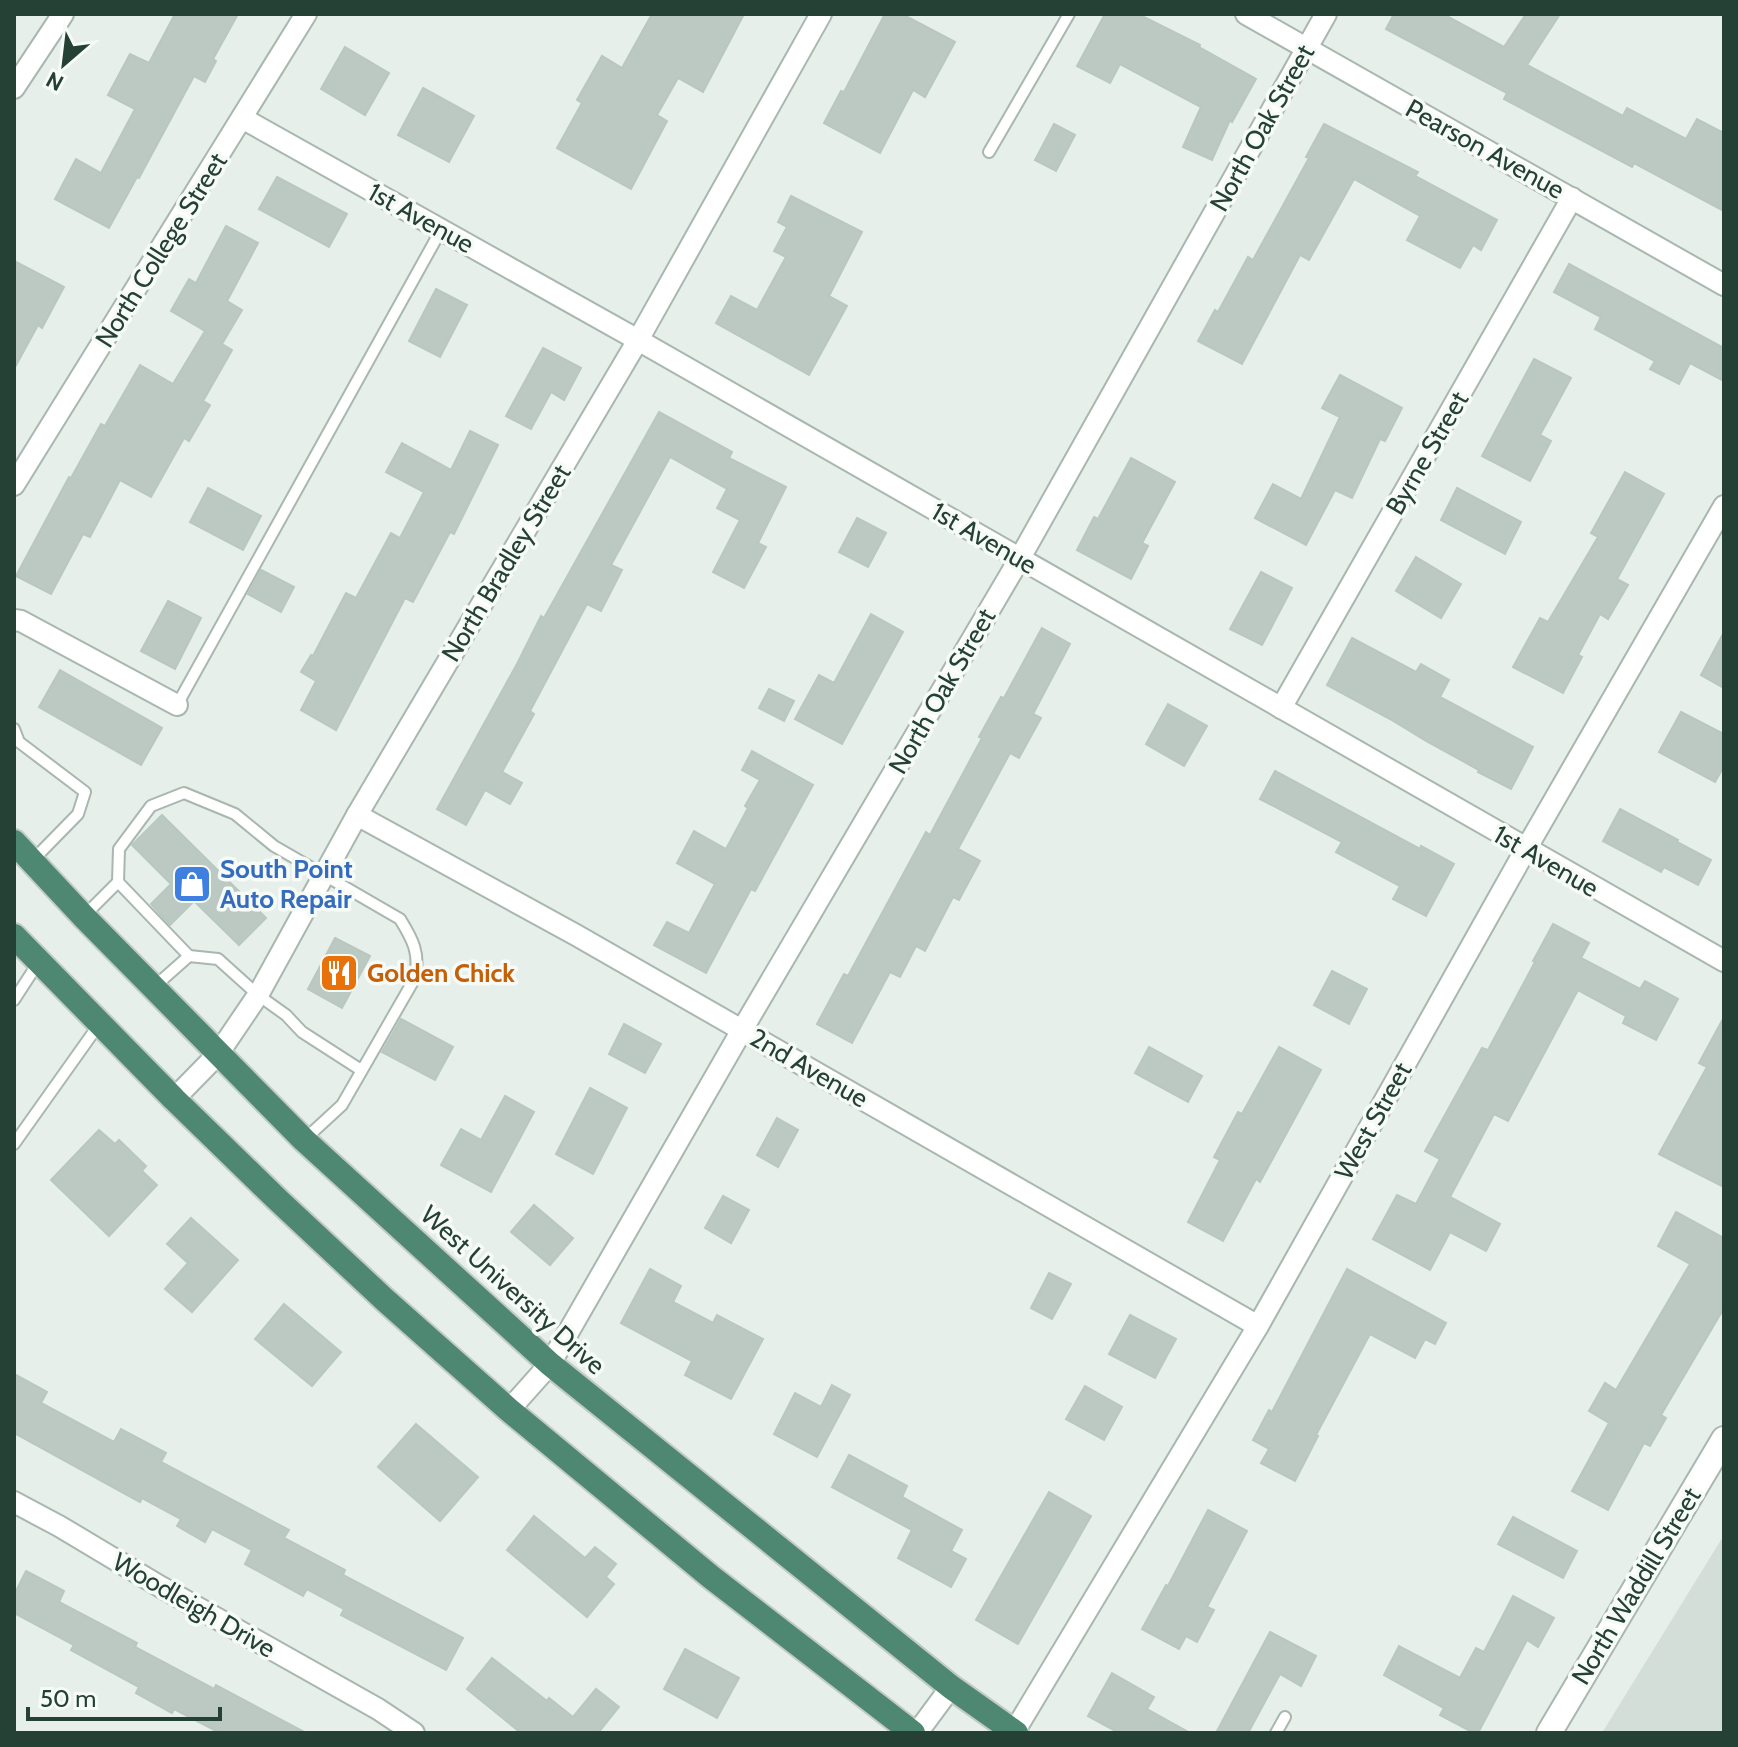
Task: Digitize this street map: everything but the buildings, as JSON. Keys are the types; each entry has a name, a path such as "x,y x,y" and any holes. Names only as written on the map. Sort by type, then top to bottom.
{"highway":[{"name":"West University Drive","path":"14,842 304,1140 550,1364 951,1687 1015,1732"},
{"path":"14,936 174,1099 375,1290 509,1410 711,1577 915,1733"}],"street":[{"path":"14,88 63,14"},
{"name":"North College Street","path":"14,485 306,14"},
{"name":"North Bradley Street","path":"174,1099 218,1054 258,995 357,815 638,340 821,14"},
{"name":"Pearson Avenue","path":"1246,14 1724,285"},
{"name":"North Oak Street","path":"509,1410 550,1364 1020,558 1326,14"},
{"name":"1st Avenue","path":"242,118 638,340 1724,961"},
{"name":"Byrne Street","path":"1281,708 1572,198"},
{"name":"West Street","path":"1015,1732 1258,1326 1526,849 1724,506"},
{"path":"14,620 177,705"},
{"name":"2nd Avenue","path":"357,815 576,935 1258,1326"},
{"name":"North Waddill Street","path":"1549,1733 1724,1439"},
{"name":"Woodleigh Drive","path":"14,1502 378,1709 414,1733"},
{"path":"915,1733 951,1687"}],"lane":[{"path":"989,152 1069,14"},
{"path":"177,705 441,230"},
{"path":"14,729 19,742 85,792 78,814 32,862"},
{"path":"84,917 118,882 119,849 151,806 184,793 235,814 274,846 400,919 412,938 418,961 415,978 342,1105 304,1140"},
{"path":"118,882 189,956 218,959 302,1032 361,1070"},
{"path":"154,987 189,956"},
{"path":"14,1000 40,962"},
{"path":"14,1144 100,1023"},
{"path":"1276,1733 1285,1717"}],"shaded area":[{"path":"1724,1535 1724,1733 1602,1733"}],"place":[{"name":"South Point Auto Repair","path":"192,884"},
{"name":"Golden Chick","path":"339,973"}]}
